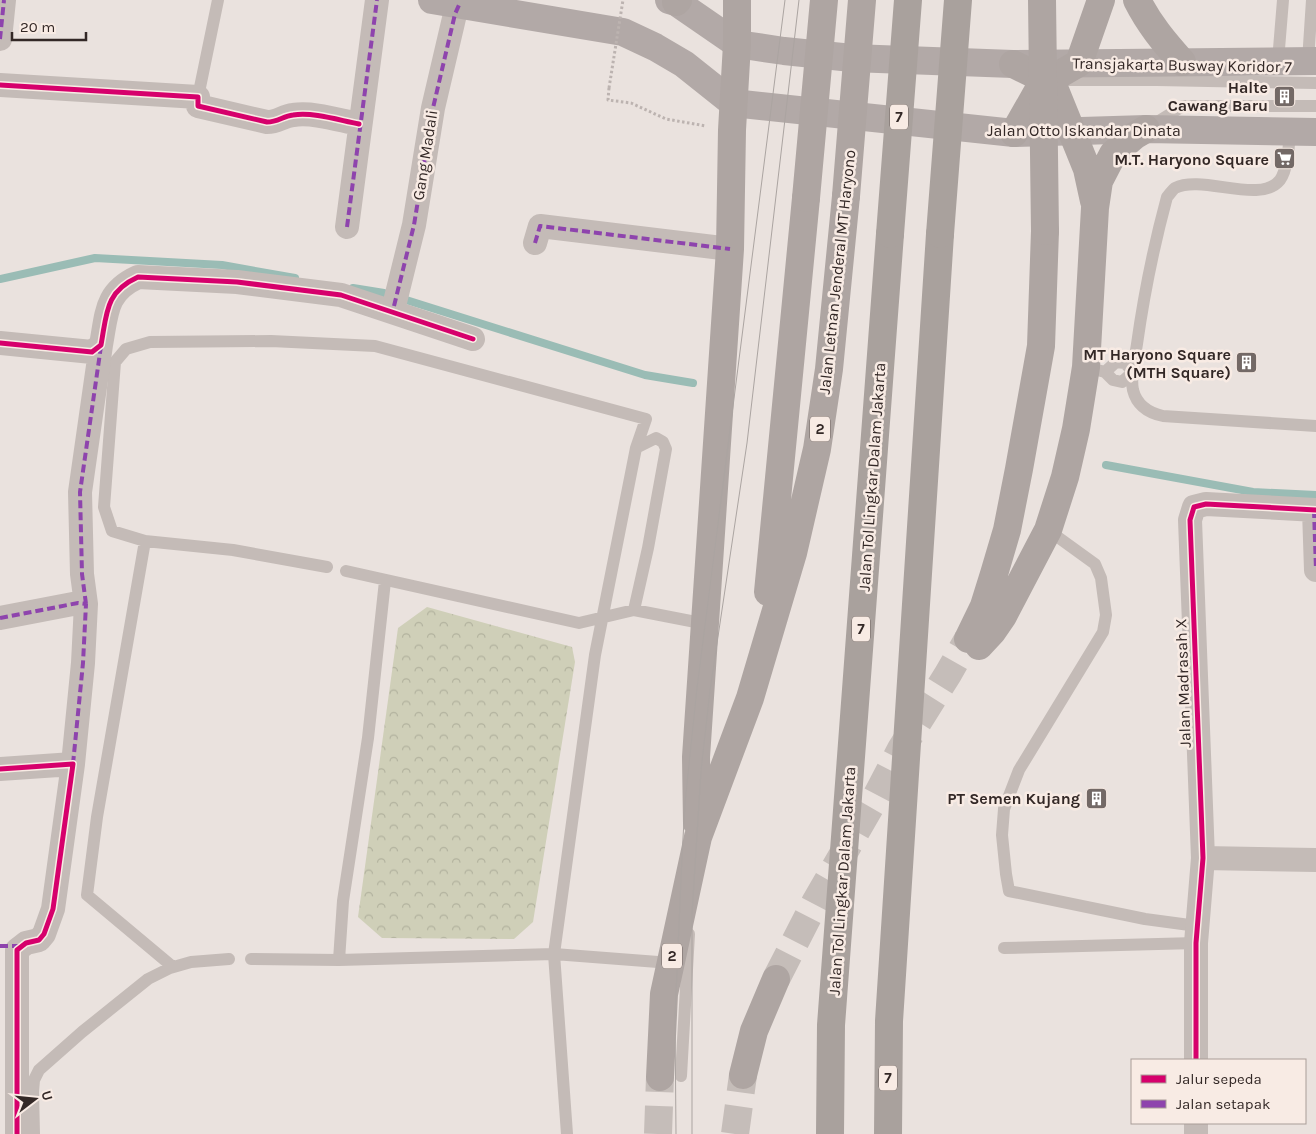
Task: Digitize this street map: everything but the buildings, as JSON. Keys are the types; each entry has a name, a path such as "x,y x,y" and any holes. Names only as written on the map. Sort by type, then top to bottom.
{"highway":[{"path":"698,837 696,758 730,249 732,116 737,44 737,0"},
{"name":"Jalan Letnan Jenderal MT Haryono","path":"762,656 824,0"},
{"name":"Jalan Letnan Jenderal MT Haryono","path":"671,1076 664,994 698,837 750,698 793,553 816,449 829,369 846,196 862,0"},
{"name":"Jalan Tol Lingkar Dalam Jakarta","path":"830,1134 831,1025 908,0"},
{"name":"7","path":"888,1134 889,1021 940,234 958,0"},
{"path":"1042,0 1045,231 1041,346 1020,469 1007,530 974,642 992,632 1003,616 1048,530 1065,477 1076,429 1096,369 1095,208 1099,181 1113,154 1134,136 1146,129"},
{"path":"1014,133 1039,89 1048,81 1079,63 1101,0"},
{"path":"1137,0 1146,19 1159,37 1182,62"},
{"path":"1013,64 1048,81 1055,90 1087,169 1095,208"},
{"path":"738,1075 776,979"}],"main road":[{"path":"432,0 623,32 655,47 684,64 732,116"},
{"path":"675,0 737,44 784,52 852,58 1013,64 1278,61 1313,69"},
{"name":"Jalan Otto Iskandar Dinata","path":"732,116 1014,133 1146,129 1303,132"}],"street":[{"path":"0,39 4,0"},
{"path":"346,227 377,0"},
{"name":"Gang Madali","path":"396,300 416,213 433,108 455,14 459,5"},
{"path":"0,85 198,98 198,106 267,122 275,122 293,114 310,115 359,124"},
{"path":"536,243 540,226 730,249"},
{"path":"11,946 38,940 44,934 53,909 73,764 83,663 86,604 82,574 80,492 101,345 109,303 125,283 138,277 237,282 342,295 473,339"},
{"path":"0,343 92,352 101,345"},
{"name":"Jalan Madrasah X","path":"1196,1059 1197,934 1202,858 1190,520 1194,507 1206,504 1315,510"},
{"path":"1315,510 1316,570"},
{"path":"0,618 78,603 86,604"},
{"path":"0,770 73,764"},
{"path":"1202,858 1316,860"},
{"path":"11,946 17,950 17,1134"}],"lane":[{"path":"198,98 218,0"},
{"path":"1278,61 1283,0"},
{"path":"1312,0 1313,69"},
{"name":"Transjakarta Busway Koridor 7","path":"1048,81 1157,80 1313,69"},
{"path":"1146,129 1183,106 1316,106"},
{"path":"1303,132 1287,160 1281,179 1273,187 1254,190 1204,185 1184,186 1174,188 1167,197 1144,297 1133,372 1133,390 1139,403 1149,413 1163,416 1316,426"},
{"path":"327,567 233,550 145,541 112,530 104,507 114,362 126,348 150,342 271,341 374,346 646,420 636,448 595,655 554,954 567,1134"},
{"path":"1096,369 1116,362 1125,363 1133,372"},
{"path":"634,610 648,548 666,448 663,442 656,438 636,448"},
{"path":"1048,530 1095,564 1100,578 1106,615 1103,632 1019,770 1004,809 1002,835 1009,891 1145,919 1197,934"},
{"path":"145,541 97,817 87,894 173,967"},
{"path":"346,571 579,623 634,610 706,624"},
{"path":"340,960 343,901 368,738 385,581"},
{"path":"671,1076 689,933 698,837"},
{"path":"1004,948 1197,934"},
{"path":"251,959 340,960 554,954 671,963"},
{"path":"34,1134 34,1080 40,1070 82,1032 148,979 173,967 191,962 229,959"}],"path":[{"path":"623,0 608,100 630,103 666,119 732,116"}],"green space":[{"path":"427,607 572,647 575,662 533,922 514,939 382,938 358,917 398,628"}],"waterway":[{"path":"0,279 95,258 222,265 295,278"},
{"path":"353,288 384,293 645,375 693,383"},
{"path":"1106,465 1253,492 1316,495"}],"tunnel":[{"path":"776,979 816,901 877,795 901,749 968,639"},
{"path":"735,1134 743,1075"},
{"path":"658,1134 660,1077"}],"tram line":[{"path":"676,1134 675,1017 685,803 697,688 785,0"},
{"path":"692,1134 692,914 701,771 710,690 747,443 799,0"}],"marked path":[{"path":"0,39 4,0"},
{"path":"347,227 377,0"},
{"path":"394,306 414,225 433,108 455,14 459,5"},
{"path":"535,243 540,226 730,249"},
{"path":"86,604 82,574 80,492 101,346"},
{"path":"1314,510 1316,570"},
{"path":"0,618 78,603 86,604 83,663 73,764"},
{"path":"0,946 21,946"}],"cycle path":[{"path":"0,85 198,97 198,106 267,122 301,114 318,115 359,124"},
{"path":"0,343 92,352 101,345 107,313 113,297 119,289 138,277 237,282 341,295 473,339"},
{"path":"1196,1059 1196,943 1203,858 1190,520 1194,507 1206,504 1316,510"},
{"path":"0,769 73,764 53,909 44,934 39,940 26,943 17,950 17,1134"}],"place":[{"name":"Halte Cawang Baru","path":"1284,96"},
{"name":"M.T. Haryono Square","path":"1285,159"},
{"name":"MT Haryono Square (MTH Square)","path":"1247,363"},
{"name":"PT Semen Kujang","path":"1096,798"}]}
